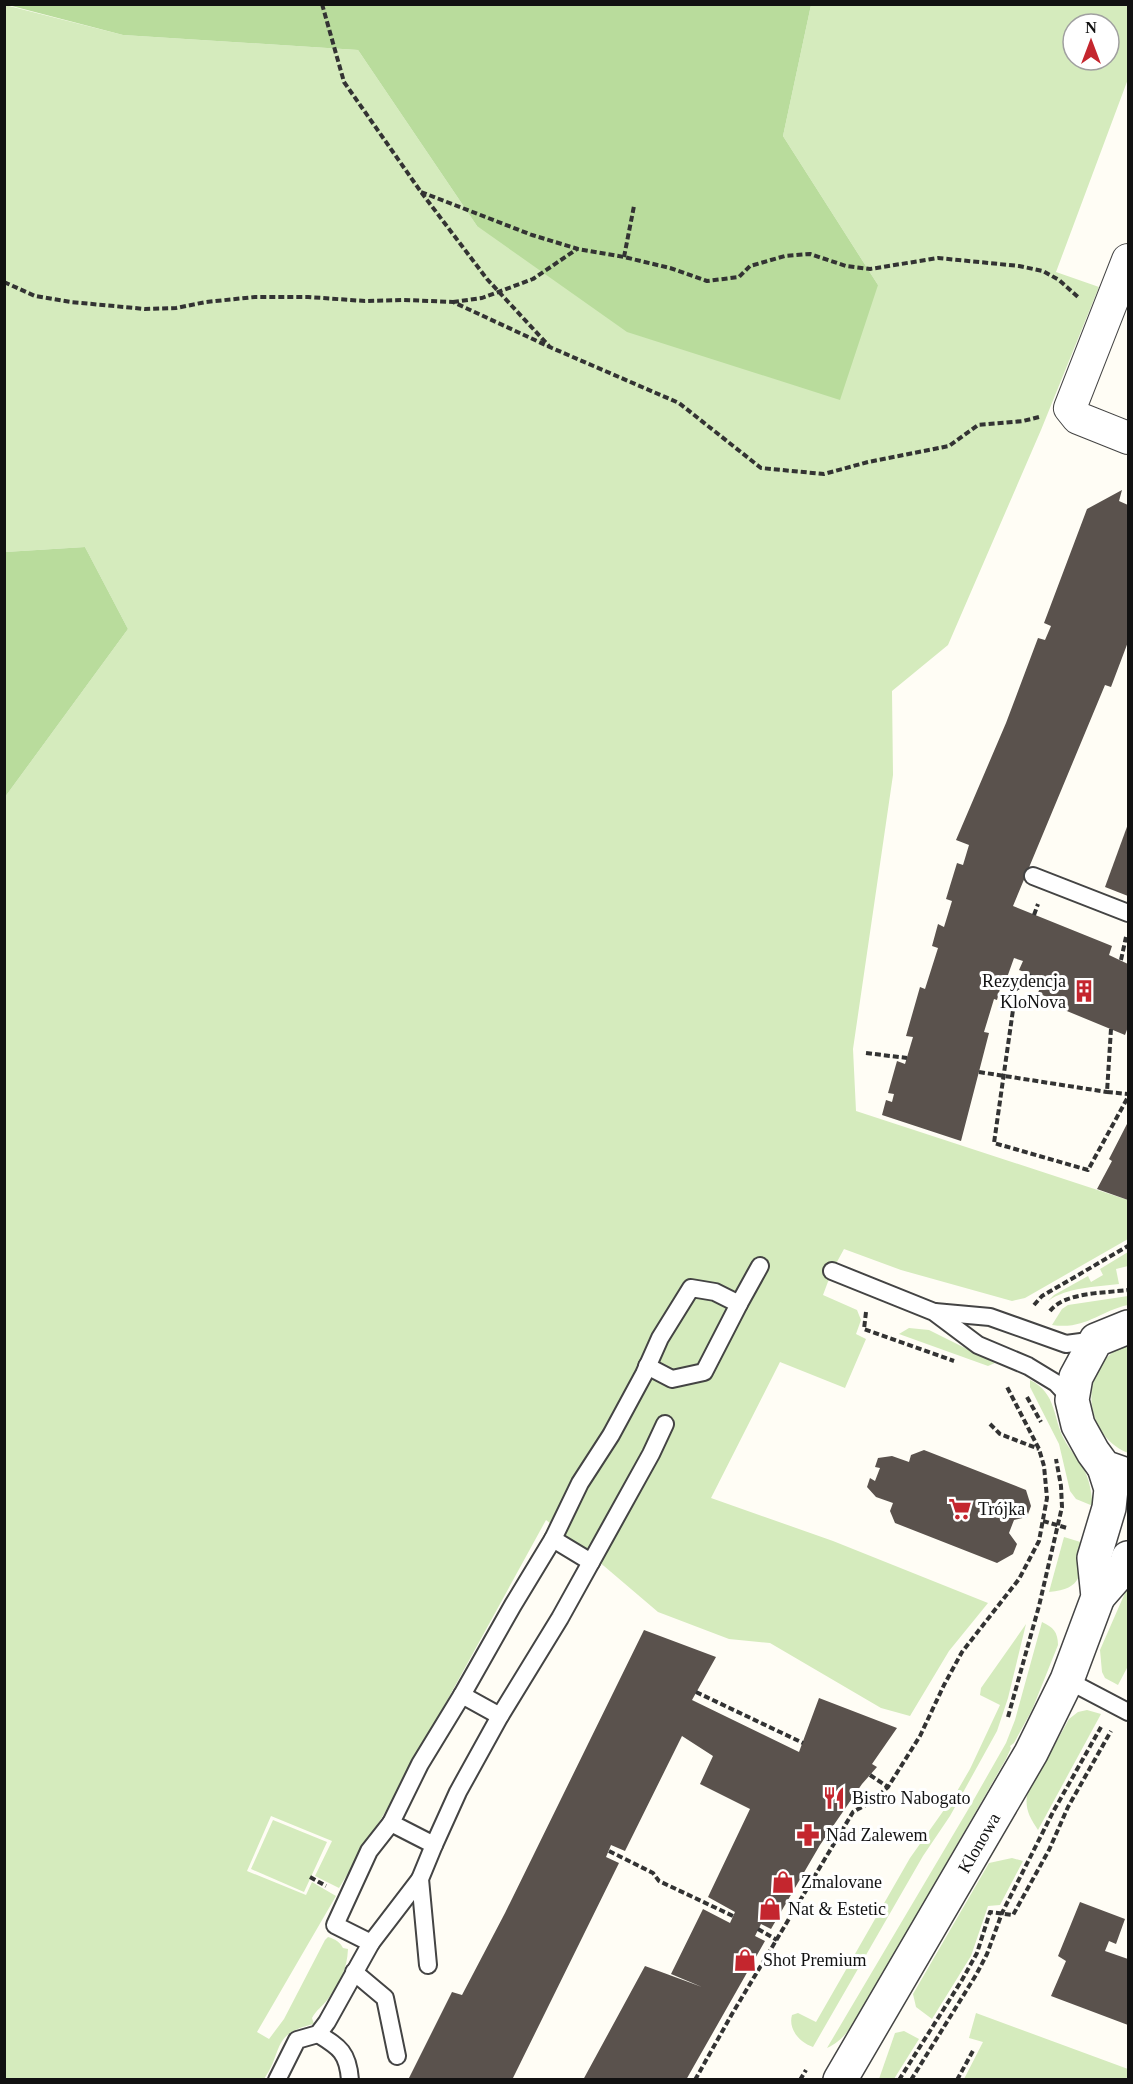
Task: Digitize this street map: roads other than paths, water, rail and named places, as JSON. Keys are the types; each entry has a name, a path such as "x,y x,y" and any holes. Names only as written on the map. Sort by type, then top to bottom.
{"street":[{"path":"1128,260 1070,408 1078,418 1128,438"},
{"path":"1098,1597 1094,1558 1109,1508 1116,1471 1078,1425 1072,1400 1076,1377 1096,1340 1128,1327"},
{"path":"1098,1597 1126,1565 1128,1558"},
{"name":"Klonowa","path":"840,2079 1025,1762 1067,1680 1098,1597"}],"lane":[{"path":"1033,876 1128,913"},
{"path":"647,1366 672,1379 704,1372 760,1266"},
{"path":"832,1271 934,1312 978,1345 1028,1366 1056,1383 1072,1400"},
{"path":"371,1943 335,1925 369,1851 392,1823 420,1764 553,1539 580,1483 611,1435 660,1338 691,1288 715,1293 739,1304"},
{"path":"934,1312 990,1317 1066,1344 1096,1340"},
{"path":"277,2079 297,2040 318,2034 327,2022 371,1943 420,1879 458,1792 500,1716 560,1618 651,1454 665,1424"},
{"path":"553,1539 591,1562"},
{"path":"1067,1680 1120,1712"},
{"path":"462,1695 500,1716"},
{"path":"392,1823 434,1845"},
{"path":"420,1879 428,1965"},
{"path":"354,1972 385,1998 397,2056"},
{"path":"318,2034 341,2049 350,2079"}],"place":[{"name":"Rezydencja KloNova","path":"1084,991"},
{"name":"Trójka","path":"960,1509"},
{"name":"Bistro Nabogato","path":"834,1798"},
{"name":"Nad Zalewem","path":"808,1835"},
{"name":"Zmalovane","path":"783,1882"},
{"name":"Nat & Estetic","path":"770,1909"},
{"name":"Shot Premium","path":"745,1960"}]}
